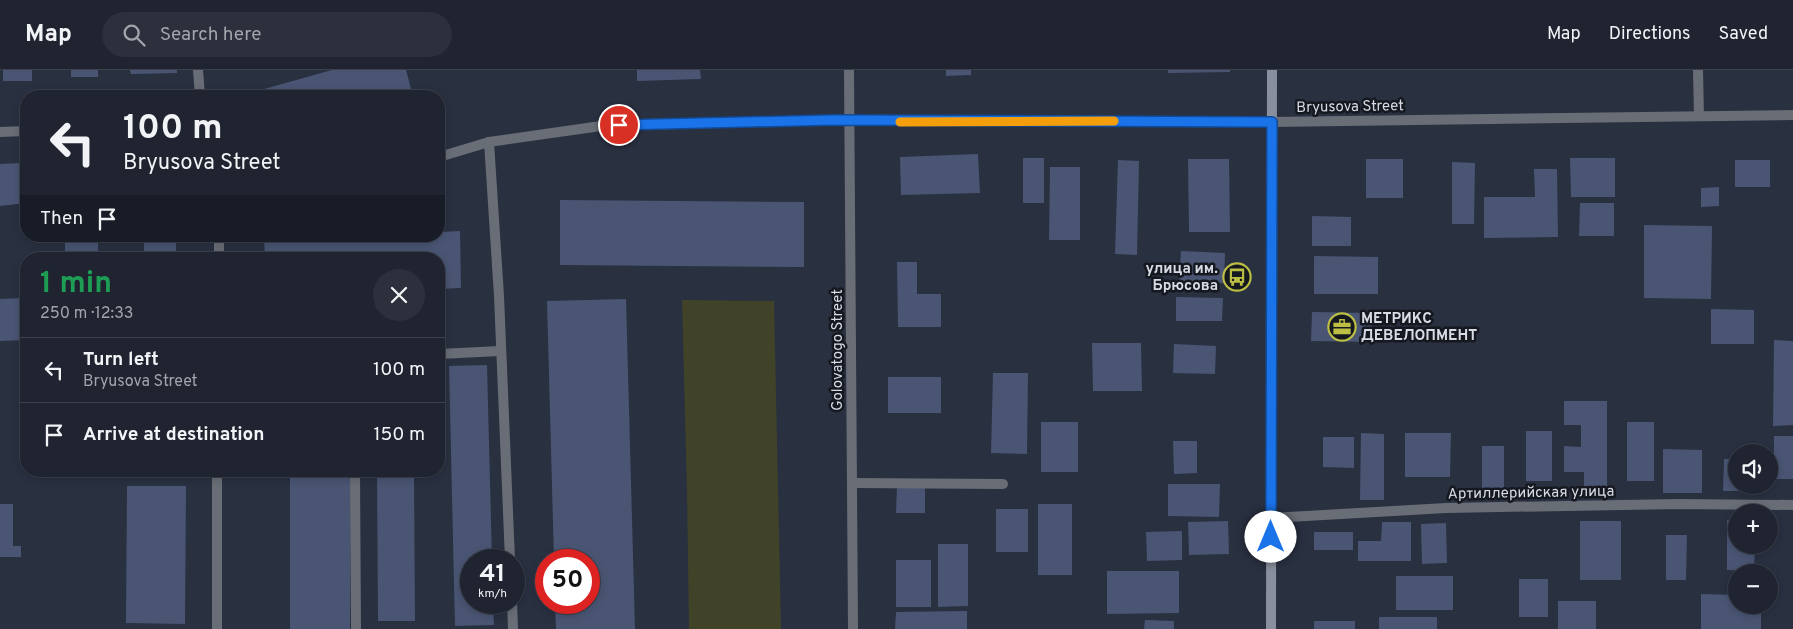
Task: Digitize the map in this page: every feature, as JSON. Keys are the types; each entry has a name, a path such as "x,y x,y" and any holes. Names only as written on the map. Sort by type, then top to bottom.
{"main road":[{"path":"1271,629 1272,70"}],"street":[{"path":"198,70 200,90"},
{"name":"Golovatogo Street","path":"849,70 851,121 853,629"},
{"path":"1698,70 1699,116"},
{"name":"Bryusova Street","path":"445,155 489,142 601,126 851,121 1272,122 1793,115"},
{"path":"0,132 20,131"},
{"path":"489,142 499,296 509,549"},
{"path":"445,354 500,351"},
{"path":"217,477 217,629"},
{"path":"355,477 356,629"},
{"path":"853,483 1003,484"},
{"name":"Артиллерийская улица","path":"1271,518 1446,508 1678,504 1793,505"},
{"path":"513,614 514,629"}],"green space":[{"path":"682,300 774,301 781,629 689,629"}],"building":[{"path":"3,70 32,70 32,81 3,81"},
{"path":"71,70 98,70 98,77 71,77"},
{"path":"130,70 177,70 177,73 131,74"},
{"path":"332,70 406,70 411,90 261,90"},
{"path":"637,70 700,70 701,79 637,81"},
{"path":"946,70 971,70 971,75 946,76"},
{"path":"1168,70 1230,70 1230,72 1168,73"},
{"path":"978,154 980,193 901,195 900,157"},
{"path":"1023,158 1044,158 1044,203 1023,203"},
{"path":"1570,158 1615,158 1615,197 1571,197"},
{"path":"1188,159 1229,159 1230,232 1189,232"},
{"path":"1366,159 1403,159 1403,198 1366,198"},
{"path":"1118,160 1139,161 1137,255 1115,254"},
{"path":"1735,160 1770,160 1770,187 1735,187"},
{"path":"1452,162 1475,163 1474,224 1452,224"},
{"path":"20,163 20,204 0,206 0,164"},
{"path":"1050,167 1080,167 1080,240 1049,240"},
{"path":"1534,169 1557,169 1558,237 1484,238 1484,197 1535,197"},
{"path":"1719,187 1719,206 1701,207 1701,188"},
{"path":"560,200 804,202 804,267 560,265"},
{"path":"1580,203 1614,203 1614,236 1579,236"},
{"path":"1312,216 1351,217 1351,246 1312,246"},
{"path":"1644,225 1712,226 1711,299 1644,298"},
{"path":"460,231 461,288 445,289 445,252 265,252 264,242 445,242 445,232"},
{"path":"65,242 98,242 98,252 65,252"},
{"path":"144,242 176,242 176,252 144,252"},
{"path":"1181,251 1225,253 1224,283 1179,281"},
{"path":"1314,256 1378,257 1378,294 1314,294"},
{"path":"897,262 917,262 917,294 941,294 941,327 898,327"},
{"path":"1176,297 1223,298 1222,321 1176,321"},
{"path":"20,298 20,340 0,341 0,299"},
{"path":"626,299 635,629 556,629 555,614 600,614 600,549 554,549 547,301"},
{"path":"1711,309 1754,310 1754,344 1711,344"},
{"name":"МЕТРИКС ДЕВЕЛОПМЕНТ","path":"1312,312 1372,313 1372,342 1311,341"},
{"path":"1774,340 1793,341 1793,425 1773,426"},
{"path":"1092,343 1141,343 1142,391 1093,391"},
{"path":"1174,344 1216,346 1215,374 1173,373"},
{"path":"487,365 492,549 460,549 460,614 494,614 494,625 455,626 449,366"},
{"path":"993,373 1028,373 1027,454 991,453"},
{"path":"888,377 941,377 941,413 888,413"},
{"path":"1564,401 1607,401 1607,495 1584,494 1584,472 1564,472 1564,446 1581,447 1581,425 1564,425"},
{"path":"1041,422 1078,422 1078,472 1041,472"},
{"path":"1627,422 1654,422 1654,481 1627,481"},
{"path":"1526,431 1552,431 1552,481 1526,481"},
{"path":"1361,433 1384,434 1384,500 1360,500"},
{"path":"1405,433 1451,433 1450,477 1405,477"},
{"path":"1774,436 1793,436 1793,479 1778,479 1778,444 1774,444"},
{"path":"1323,437 1354,437 1354,468 1323,467"},
{"path":"1173,441 1197,441 1197,473 1174,474"},
{"path":"1482,446 1504,446 1504,496 1482,496"},
{"path":"1663,449 1702,450 1702,493 1663,493"},
{"path":"1724,459 1728,459 1728,491 1723,491"},
{"path":"290,477 351,477 350,629 290,629"},
{"path":"377,477 414,477 415,621 378,621"},
{"path":"1168,484 1220,484 1219,517 1168,516"},
{"path":"127,486 186,486 185,624 126,623"},
{"path":"897,486 925,487 925,513 896,513"},
{"path":"0,504 13,504 13,546 21,546 21,557 0,557"},
{"path":"1038,504 1072,504 1072,575 1038,575"},
{"path":"996,509 1028,509 1028,552 996,552"},
{"path":"1728,520 1728,554 1755,554 1754,564 1728,564 1727,570"},
{"path":"1228,521 1229,554 1189,555 1188,522"},
{"path":"1580,521 1621,521 1621,580 1580,580"},
{"path":"1382,522 1411,522 1411,561 1358,561 1358,541 1381,541"},
{"path":"1446,523 1447,563 1422,564 1421,524"},
{"path":"1182,531 1182,560 1147,561 1146,532"},
{"path":"1314,532 1353,532 1353,550 1314,550"},
{"path":"1666,535 1687,535 1686,580 1666,580"},
{"path":"938,544 968,544 968,606 938,607"},
{"path":"896,560 931,560 931,607 896,607"},
{"path":"1107,571 1179,571 1179,613 1107,614"},
{"path":"1396,576 1453,576 1453,610 1396,610"},
{"path":"1519,579 1548,579 1548,617 1519,617"},
{"path":"1701,594 1728,595 1728,614 1761,614 1761,629 1701,629"},
{"path":"1558,601 1596,601 1596,629 1558,629"},
{"path":"967,611 967,629 895,629 896,612"},
{"path":"1379,617 1437,617 1437,629 1379,629"},
{"path":"1145,620 1174,621 1174,629 1144,629"},
{"path":"1314,621 1355,621 1355,629 1314,629"}],"slow traffic":[{"path":"900,122 1114,121"}],"place":[{"name":"улица им. Брюсова","path":"1237,277"},
{"name":"МЕТРИКС ДЕВЕЛОПМЕНТ","path":"1342,327"}],"route":[{"path":"619,125 833,120 883,122 1272,122 1271,537"}]}
